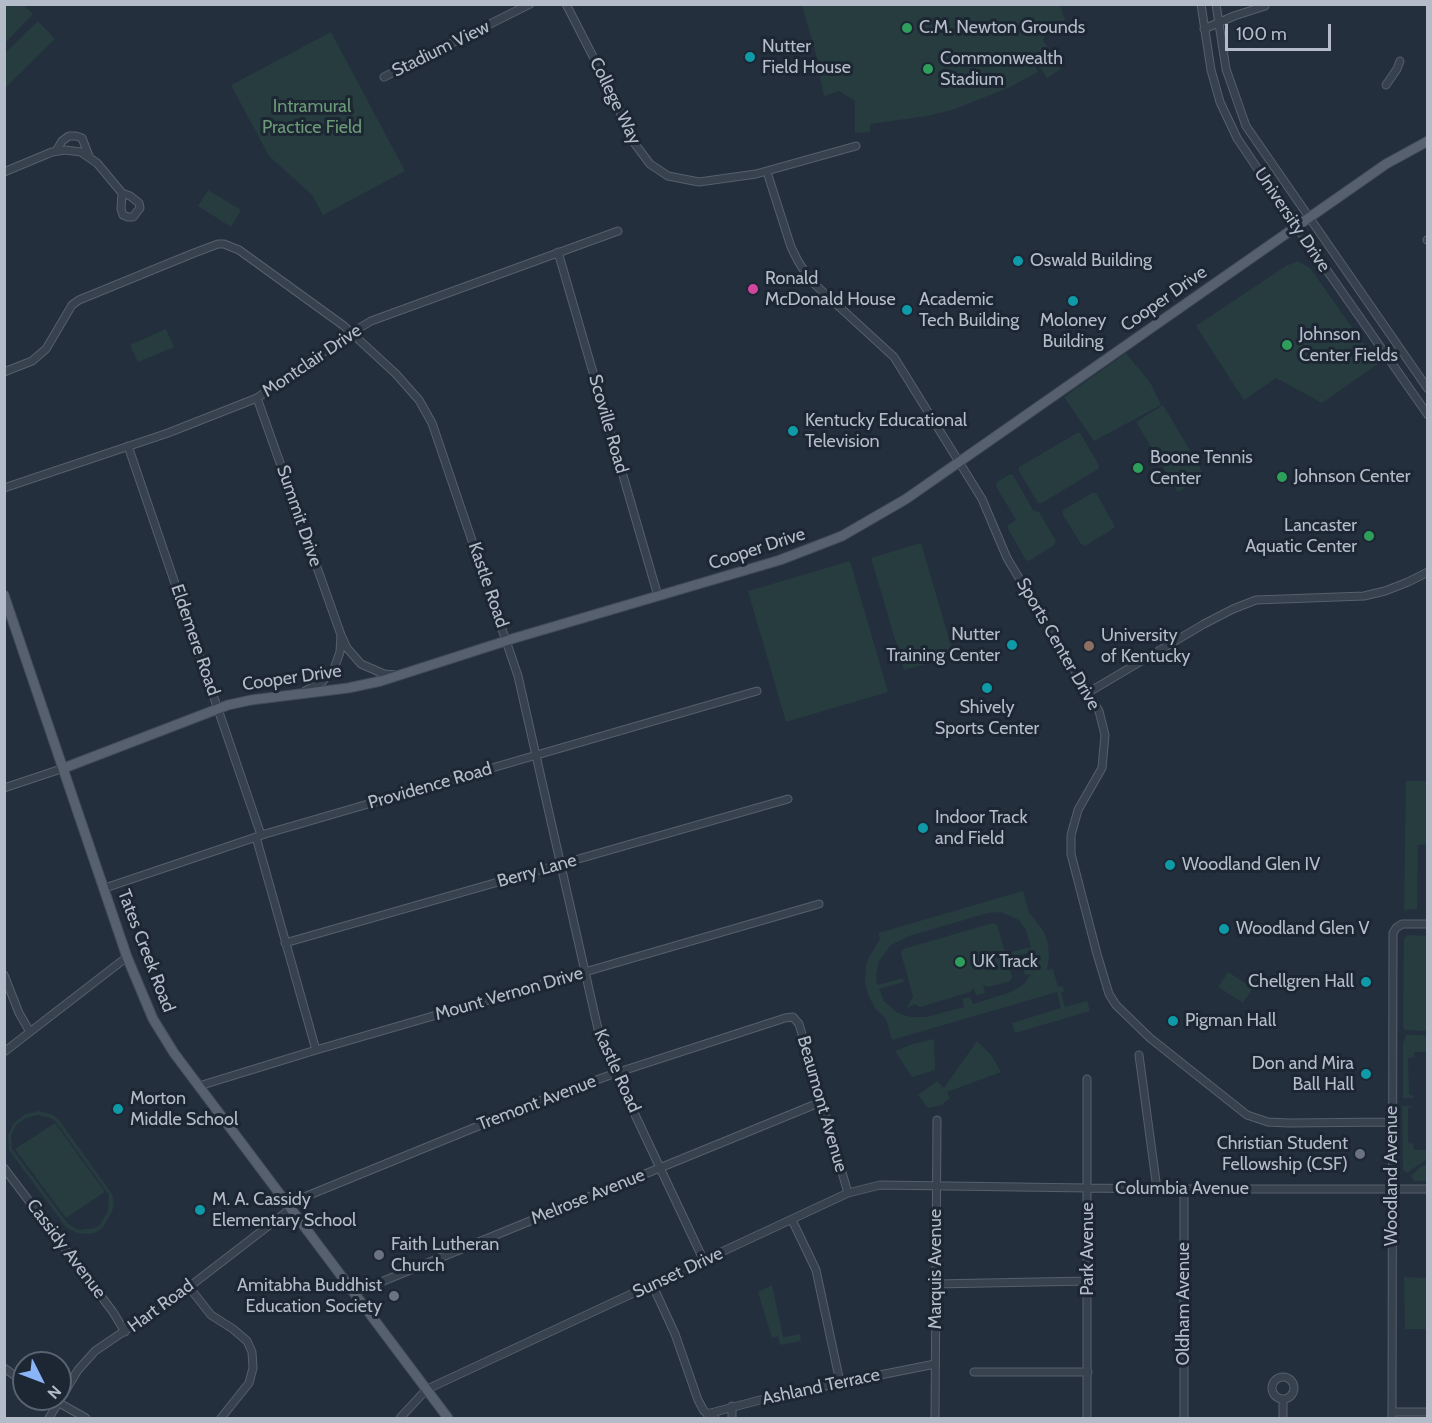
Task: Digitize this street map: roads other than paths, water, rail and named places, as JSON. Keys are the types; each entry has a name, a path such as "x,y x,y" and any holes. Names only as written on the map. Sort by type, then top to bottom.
{"main road":[{"name":"Cooper Drive","path":"64,768 139,741 218,708 251,700 363,685 507,640 780,561 834,540 886,511 959,462 1386,164 1428,141"},
{"name":"Tates Creek Road","path":"4,595 127,957 153,1019 165,1041 448,1419"}],"street":[{"name":"Stadium View","path":"384,77 530,4"},
{"name":"College Way","path":"566,4 634,144 650,164 668,176 699,182 767,172 856,146"},
{"name":"University Drive","path":"1201,4 1211,70 1225,115 1243,148 1428,415"},
{"name":"University Drive","path":"1216,4 1226,69 1246,126 1428,389"},
{"path":"1204,29 1234,15 1265,6"},
{"path":"1386,85 1400,61"},
{"path":"56,152 62,141 69,136 76,136 82,138 88,156"},
{"path":"4,172 56,152 64,150 81,152 103,170 122,194"},
{"name":"Sports Center Drive","path":"767,172 791,247 810,280 894,357 982,499 1007,558 1099,711 1105,735 1102,768 1076,816 1071,835 1071,854 1099,962 1109,994 1116,1005 1150,1038 1247,1115 1268,1122 1393,1122"},
{"name":"Montclair Drive","path":"4,488 206,419 257,398 351,333 389,314 618,231"},
{"name":"Kastle Road","path":"4,372 32,361 46,349 72,305 79,300 218,244 225,244 239,250 319,307 396,374 419,400 429,417 518,676 598,1029 616,1073 704,1261"},
{"name":"Scoville Road","path":"558,252 658,596"},
{"name":"Summit Drive","path":"257,398 340,635 347,648 361,664 384,674 399,675"},
{"name":"Eldemere Road","path":"128,446 218,708 259,836 285,943 316,1050"},
{"path":"1089,692 1204,624 1256,600 1364,596 1404,584 1428,572"},
{"name":"Summit Drive","path":"303,693 322,682 334,669 340,652 340,635"},
{"name":"Providence Road","path":"105,888 259,836 757,691"},
{"name":"Cooper Drive","path":"4,788 64,768"},
{"name":"Berry Lane","path":"285,943 788,799"},
{"name":"Mount Vernon Drive","path":"199,1086 819,904"},
{"name":"Woodland Avenue","path":"1392,1415 1393,933 1402,924 1428,924"},
{"path":"4,1052 127,957"},
{"path":"4,975 19,1013 30,1032"},
{"name":"Tremont Avenue","path":"290,1208 297,1200 541,1100 785,1017 793,1017"},
{"name":"Beaumont Avenue","path":"793,1017 799,1024 848,1193"},
{"path":"1139,1054 1157,1189"},
{"name":"Park Avenue","path":"1087,1079 1087,1419"},
{"name":"Melrose Avenue","path":"354,1293 821,1102"},
{"name":"Marquis Avenue","path":"935,1419 937,1120"},
{"name":"Cassidy Avenue","path":"4,1168 106,1302 125,1332"},
{"name":"Sunset Drive","path":"426,1390 848,1193 887,1184 936,1187"},
{"name":"Columbia Avenue","path":"936,1187 1428,1189"},
{"name":"Oldham Avenue","path":"1184,1189 1184,1419"},
{"name":"Hart Road","path":"72,1378 84,1361 95,1351 189,1287 290,1208"},
{"path":"792,1220 816,1270 840,1382"},
{"path":"935,1284 1088,1281"},
{"path":"652,1284 675,1334 698,1400 707,1414 716,1419"},
{"path":"189,1287 211,1315 247,1341 252,1352 253,1368 249,1383 220,1419"},
{"name":"Ashland Terrace","path":"707,1414 732,1406 840,1382 935,1364"},
{"path":"974,1372 1088,1372"},
{"path":"400,1419 426,1390"},
{"path":"1282,1419 1283,1399"},
{"path":"732,1406 732,1419"},
{"path":"72,1411 86,1419"},
{"path":"1392,1415 1428,1412"}],"place":[{"name":"C.M. Newton Grounds","path":"907,28"},
{"name":"Nutter Field House","path":"750,57"},
{"name":"Commonwealth Stadium","path":"928,69"},
{"name":"Oswald Building","path":"1018,261"},
{"name":"Ronald McDonald House","path":"753,289"},
{"name":"Moloney Building","path":"1073,301"},
{"name":"Academic Tech Building","path":"907,310"},
{"name":"Johnson Center Fields","path":"1287,345"},
{"name":"Kentucky Educational Television","path":"793,431"},
{"name":"Boone Tennis Center","path":"1138,468"},
{"name":"Johnson Center","path":"1282,477"},
{"name":"Lancaster Aquatic Center","path":"1369,536"},
{"name":"Nutter Training Center","path":"1012,645"},
{"name":"University of Kentucky","path":"1089,646"},
{"name":"Shively Sports Center","path":"987,688"},
{"name":"Indoor Track and Field","path":"923,828"},
{"name":"Woodland Glen IV","path":"1170,865"},
{"name":"Woodland Glen V","path":"1224,929"},
{"name":"UK Track","path":"960,962"},
{"name":"Chellgren Hall","path":"1366,982"},
{"name":"Pigman Hall","path":"1173,1021"},
{"name":"Don and Mira Ball Hall","path":"1366,1074"},
{"name":"Morton Middle School","path":"118,1109"},
{"name":"Christian Student Fellowship (CSF)","path":"1360,1154"},
{"name":"M. A. Cassidy Elementary School","path":"200,1210"},
{"name":"Faith Lutheran Church","path":"379,1255"},
{"name":"Amitabha Buddhist Education Society","path":"394,1296"}],"park label":[{"name":"Intramural Practice Field","path":"312,117"}]}
